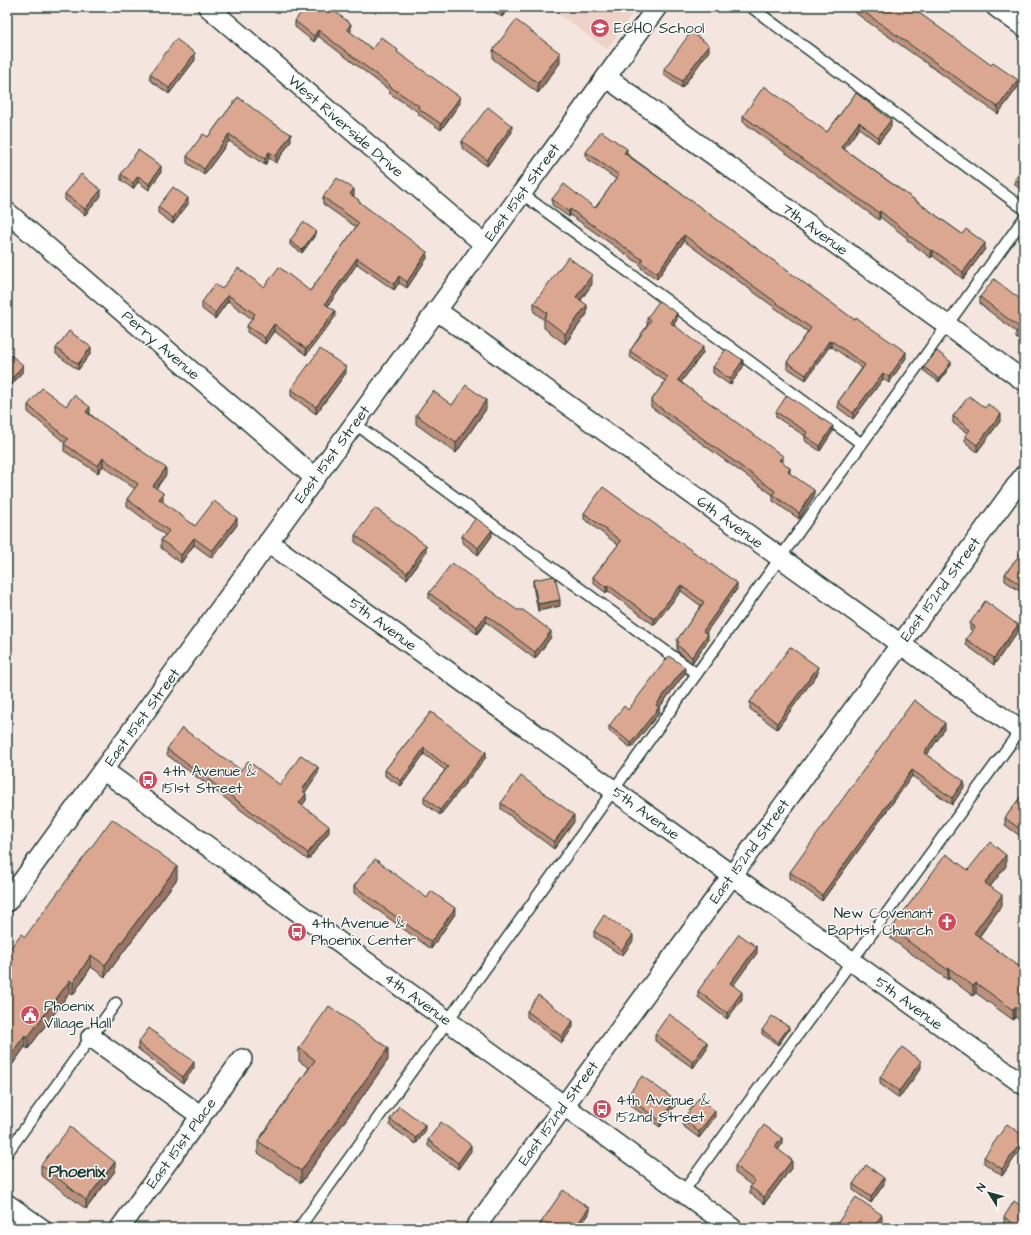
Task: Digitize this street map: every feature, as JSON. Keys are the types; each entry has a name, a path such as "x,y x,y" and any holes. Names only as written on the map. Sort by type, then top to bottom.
{"street":[{"name":"West Riverside Drive","path":"208,7 484,244"},
{"name":"East 151st Street","path":"8,898 103,770 657,7"},
{"path":"1002,9 1024,28"},
{"name":"7th Avenue","path":"606,77 1024,381"},
{"name":"Perry Avenue","path":"7,212 315,478"},
{"name":"6th Avenue","path":"436,310 900,644 1023,729"},
{"name":"East 152nd Street","path":"475,1228 1024,475"},
{"name":"5th Avenue","path":"268,542 1024,1085"},
{"name":"4th Avenue","path":"103,770 732,1228"},
{"path":"91,1037 201,1116"},
{"name":"East 151st Place","path":"120,1228 242,1059"},
{"path":"7,1204 41,1228"}],"lane":[{"path":"751,7 1024,209"},
{"path":"521,193 862,444"},
{"path":"299,1228 1024,218"},
{"path":"354,423 697,674"},
{"path":"683,1192 1023,729"},
{"path":"7,1153 116,1003"}],"shaded area":[{"name":"ECHO School","path":"549,7 637,7 607,49"}],"building":[{"path":"305,7 335,7 333,10 351,24 347,29 372,49 381,37 398,50 397,52 460,97 441,124 418,108 419,106 389,86 390,85 318,30 314,36 295,21"},
{"path":"496,7 505,7 502,11"},
{"path":"857,7 911,7 991,65 993,63 1018,80 998,107"},
{"path":"516,20 560,53 538,83 493,50"},
{"path":"691,32 709,45 682,81 664,69"},
{"path":"176,39 195,53 169,88 150,74"},
{"path":"764,86 827,132 856,93 891,120 878,137 859,122 841,147 962,234 966,229 985,243 963,272 933,250 931,251 907,234 908,233 880,211 879,213 743,116"},
{"path":"238,97 271,122 291,134 276,156 269,152 265,159 229,134 204,169 187,156 203,134 208,137"},
{"path":"488,107 512,126 487,160 462,141"},
{"path":"601,131 627,149 624,153 855,320 856,318 906,352 889,377 883,373 853,413 838,402 865,365 832,341 829,341 806,375 787,362 811,328 684,235 657,273 641,262 643,260 570,209 569,212 552,199 564,184 595,208 619,175 586,152"},
{"path":"138,150 161,166 149,184 138,176 133,183 121,174"},
{"path":"1024,168 1024,186 1015,179"},
{"path":"81,174 101,190 85,209 65,194"},
{"path":"337,178 354,189 350,194 359,200 358,201 427,252 407,282 399,276 394,284 357,258 325,304 335,311 306,349 274,324 265,338 247,326 255,314 228,295 215,313 202,302 215,284 222,289 238,268 264,287 279,267 310,291 359,223 323,197"},
{"path":"173,187 188,198 173,218 158,207"},
{"path":"303,222 316,231 302,250 290,241"},
{"path":"568,257 592,275 576,297 587,305 565,334 544,318 547,313 534,303"},
{"path":"994,279 1024,302 1024,338 1016,332 1020,328 980,297"},
{"path":"659,301 677,313 671,323 703,347 678,380 783,456 779,460 790,468 788,472 814,490 799,513 773,495 775,491 651,401 668,377 630,351 651,320 647,318"},
{"path":"69,331 91,347 78,364 56,348"},
{"path":"320,349 346,367 316,407 291,389"},
{"path":"726,349 743,360 730,379 713,367"},
{"path":"937,351 951,362 939,379 924,367"},
{"path":"7,352 23,365 11,380 7,377"},
{"path":"466,385 486,400 456,443 416,415 433,391 452,405"},
{"path":"42,388 66,406 74,395 90,407 86,412 166,468 153,486 163,493 159,499 195,526 214,501 237,518 212,551 194,538 181,555 161,540 169,531 127,499 138,484 103,458 98,466 64,444 68,439 28,405"},
{"path":"787,395 833,426 820,446 805,436 807,432 776,412"},
{"path":"969,396 985,408 988,404 1001,414 977,445 965,436 970,430 953,416"},
{"path":"603,487 737,583 703,631 708,634 692,657 677,645 679,642 677,640 704,602 681,585 654,619 608,585 606,587 593,577 621,541 584,513"},
{"path":"375,508 426,545 407,573 355,535"},
{"path":"476,518 492,530 478,548 462,536"},
{"path":"1024,529 1024,537 1020,534"},
{"path":"1024,549 1024,588 1005,574"},
{"path":"452,563 517,610 523,610 551,631 535,652 486,615 477,627 429,593"},
{"path":"555,576 560,600 538,604 533,580"},
{"path":"985,601 1018,625 994,658 966,639 975,627 970,623"},
{"path":"790,647 818,667 777,723 750,702"},
{"path":"669,656 685,667 656,705 659,707 631,743 609,726 624,706 628,710"},
{"path":"914,700 945,723 924,753 964,781 952,798 912,770 822,895 790,872"},
{"path":"431,712 486,752 440,810 424,797 448,767 424,748 401,781 385,770"},
{"path":"182,728 241,770 248,761 280,785 301,755 318,767 302,790 306,794 299,803 329,826 308,853 167,749"},
{"path":"521,776 574,815 554,842 501,803"},
{"path":"1024,792 1024,832 1005,818"},
{"path":"112,819 177,866 105,965 91,955 73,983 70,980 28,1037 25,1035 7,1060 7,969 13,960 7,956 7,953 21,934 25,937"},
{"path":"990,842 1006,855 985,883 1002,895 974,933 1024,970 1024,1013 1015,1007 1013,1010 976,983 973,986 891,929 946,854 968,870"},
{"path":"375,859 427,898 431,891 455,908 431,942 354,886"},
{"path":"604,915 633,935 622,950 594,931"},
{"path":"739,934 757,947 730,983 742,992 727,1013 698,991"},
{"path":"538,995 573,1021 562,1037 527,1011"},
{"path":"329,1006 388,1048 301,1171 258,1141 315,1060 299,1048"},
{"path":"669,1014 707,1042 693,1062 655,1034"},
{"path":"772,1016 789,1027 778,1042 762,1030"},
{"path":"149,1028 194,1062 183,1077 138,1043"},
{"path":"902,1047 921,1061 899,1091 880,1077"},
{"path":"642,1076 675,1100 660,1121 627,1096"},
{"path":"699,1098 715,1111 699,1132 683,1119"},
{"path":"399,1106 425,1125 416,1138 390,1119"},
{"path":"441,1122 471,1145 458,1163 428,1140"},
{"path":"1007,1124 1024,1136 1024,1138 1002,1169 984,1157"},
{"path":"764,1125 782,1138 775,1147 792,1160 764,1197 750,1187 755,1181 735,1166"},
{"path":"70,1127 115,1162 86,1200 41,1165"},
{"path":"866,1165 884,1178 871,1197 853,1184"},
{"path":"563,1190 589,1208 579,1222 587,1228 546,1228 540,1224"},
{"path":"856,1197 882,1215 872,1228 834,1228"},
{"path":"1014,1201 1024,1208 1024,1228 1020,1228 1004,1217"}],"place":[{"name":"ECHO School","path":"600,28"},
{"name":"4th Avenue & 151st Street","path":"148,780"},
{"name":"New Covenant Baptist Church","path":"947,922"},
{"name":"4th Avenue & Phoenix Center","path":"297,932"},
{"name":"Phoenix Village Hall","path":"30,1015"},
{"name":"4th Avenue & 152nd Street","path":"602,1109"}],"district":[{"name":"Phoenix","path":"77,1171"}]}
